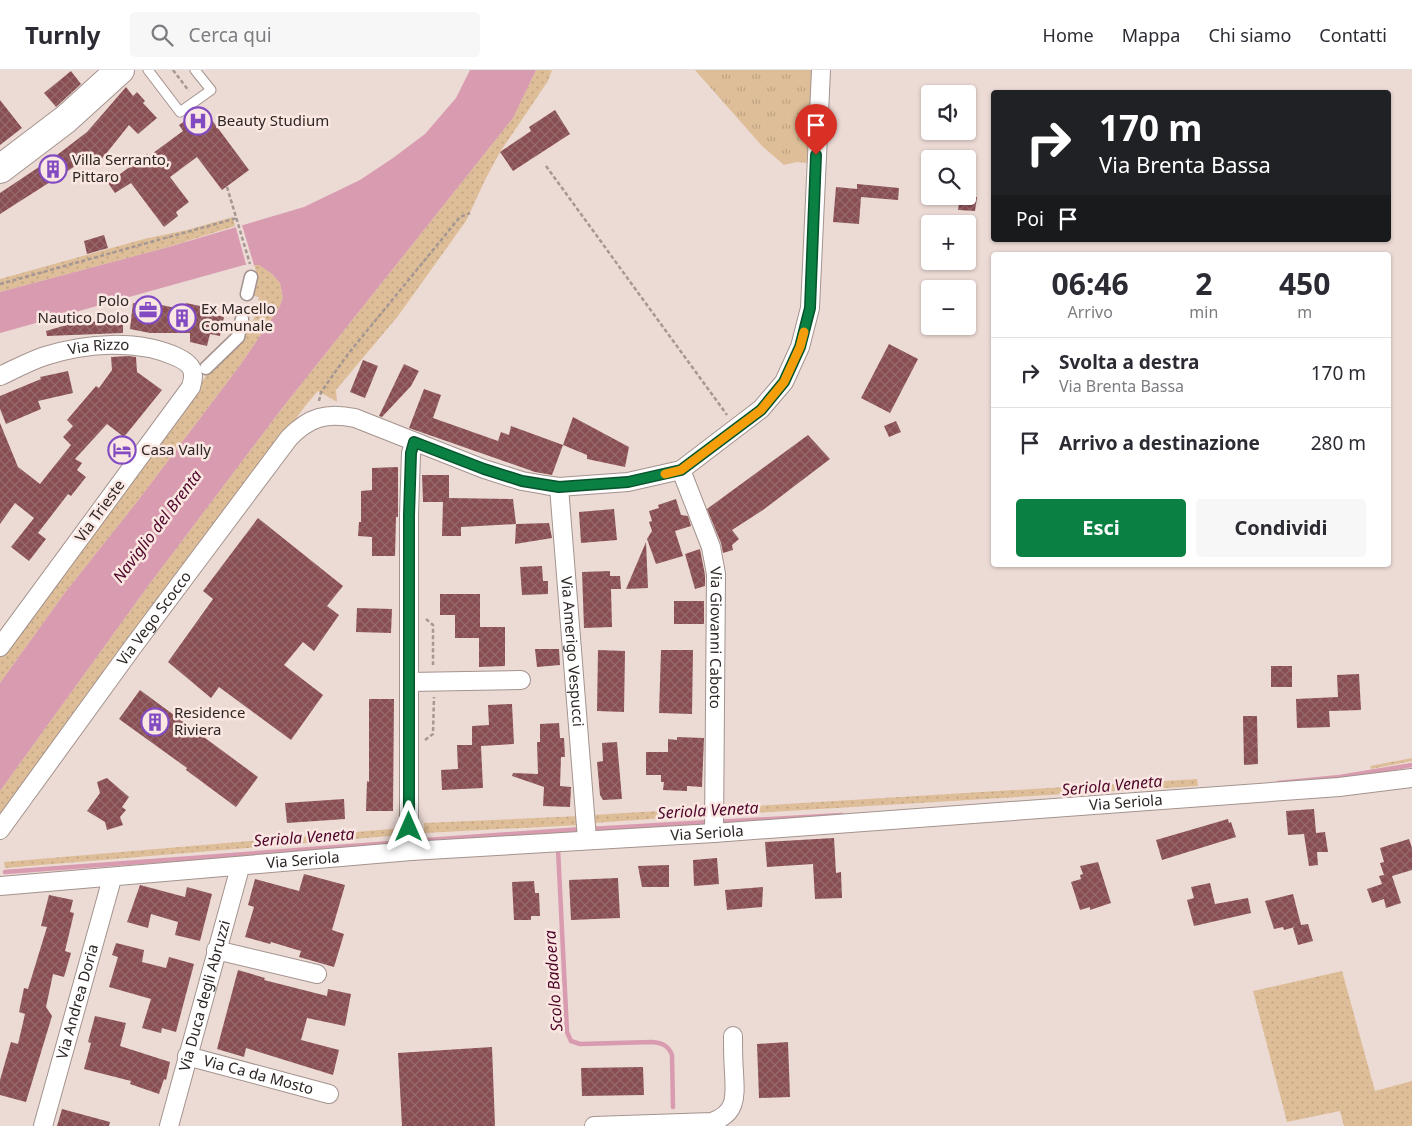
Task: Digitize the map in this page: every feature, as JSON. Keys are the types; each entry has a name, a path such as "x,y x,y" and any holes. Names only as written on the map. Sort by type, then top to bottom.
{"main road":[{"path":"0,169 66,119 120,70"}],"street":[{"path":"319,417 340,415 355,418 484,469 522,481 559,487 628,482 681,470 761,410 784,382 800,347 810,308 821,70"},
{"path":"247,294 251,275"},
{"path":"199,370 238,337 242,319"},
{"name":"Via Rizzo","path":"0,376 46,356 101,346 131,345 166,352 184,360 191,367 199,370"},
{"name":"Via Trieste","path":"0,646 191,387 199,370"},
{"name":"Via Vego Scocco","path":"0,830 132,648 289,438 299,427 319,417"},
{"path":"411,849 409,827 409,515 411,453 414,442"},
{"name":"Via Giovanni Caboto","path":"681,470 710,546 716,574 714,824"},
{"name":"Via Amerigo Vespucci","path":"559,487 586,830"},
{"path":"409,682 521,680"},
{"name":"Via Seriola","path":"0,886 239,866 586,830 1339,788 1412,778"},
{"name":"Via Duca degli Abruzzi","path":"168,1126 239,866"},
{"name":"Via Andrea Doria","path":"43,1126 111,877"},
{"path":"216,950 317,974"},
{"path":"594,1126 712,1122 726,1115 735,1094 733,1036"},
{"name":"Via Ca da Mosto","path":"187,1056 329,1094"}],"lane":[{"path":"148,70 180,112 211,90 196,70"}],"path":[{"path":"173,70 191,94"},
{"path":"546,166 731,419 736,429"},
{"path":"227,187 251,275"},
{"path":"319,417 321,392 348,354 460,217 470,213"},
{"path":"0,284 237,220"}],"green space":[{"path":"536,70 552,70 548,81 500,152 466,221 398,316 336,390 337,402 318,391 306,405 0,815 0,791 148,586 283,407 513,118"},
{"path":"695,70 814,70 808,163 797,162 784,165 762,146"},
{"path":"233,217 235,226 165,248 0,292 0,279 144,239 187,230"},
{"path":"254,265 260,265 280,283 283,298 279,308 241,364 140,498 64,594 0,683 0,657 247,320 253,321 259,297 250,295 256,271"},
{"path":"1412,758 1412,761 1371,769 1370,766"},
{"path":"1197,779 1198,786 719,815 719,808"},
{"path":"709,808 709,815 593,823 592,815"},
{"path":"580,816 581,825 424,833 424,823"},
{"path":"402,828 402,835 5,868 4,862"},
{"path":"1342,971 1375,1091 1412,1081 1412,1126 1344,1126 1340,1111 1287,1122 1253,991"}],"water":[{"name":"Naviglio del Brenta","path":"470,70 536,70 513,118 283,407 148,586 0,791 0,683 64,594 140,498 241,364 279,308 283,298 280,283 272,274 259,265 244,265 0,333 0,292 165,248 304,207 360,180 425,134 456,98"}],"pier":[{"path":"241,222 255,268 247,268 235,224"}],"building":[{"path":"71,71 81,84 56,107 44,93"},
{"path":"126,87 133,96 137,92 145,101 143,103 157,118 138,134 129,125 97,165 91,156 0,214 0,193 57,155 87,132"},
{"path":"0,100 22,128 0,145"},
{"path":"203,108 249,170 222,190 197,157 170,177 189,202 176,212 178,216 164,227 131,183 115,193 108,183 147,154 149,156 183,131 179,125"},
{"path":"555,110 570,134 513,171 500,152 531,131 529,127"},
{"path":"857,184 899,188 898,200 861,197 859,224 833,222 836,187 857,189"},
{"path":"959,205 976,205 975,211 958,210"},
{"path":"104,235 108,248 87,254 84,241"},
{"name":"Ex Macello Comunale","path":"143,301 185,310 186,303 214,309 213,314 224,317 220,336 210,334 207,346 190,342 190,333 150,333 130,329 133,303 142,304"},
{"path":"123,321 123,333 47,336 46,331 77,322"},
{"path":"889,344 918,359 890,413 861,398"},
{"path":"111,357 136,357 137,372 162,390 124,437 107,424 75,459 82,463 77,470 86,477 71,496 68,494 38,533 46,539 29,561 11,547 34,518 15,503 0,524 0,423 18,467 40,484 71,445 63,437 73,426 67,420 96,386 99,388 112,370"},
{"path":"363,360 378,366 365,398 350,392"},
{"path":"404,364 419,371 411,386 382,417 379,416"},
{"path":"68,371 73,393 38,401 41,409 6,424 0,409 0,396 41,379 40,377"},
{"path":"424,389 441,395 433,418 498,441 501,432 509,435 511,426 563,445 552,475 535,472 409,428"},
{"path":"573,417 629,447 625,467 587,459 587,455 563,445"},
{"path":"896,421 901,432 889,437 884,426"},
{"path":"808,435 830,459 763,510 732,530 739,539 732,545 733,550 723,553 721,543 707,509"},
{"path":"398,467 398,517 396,517 395,556 372,556 372,537 358,536 359,522 361,522 361,491 372,490 372,468"},
{"path":"422,475 449,475 449,498 513,499 516,524 461,527 461,536 442,536 443,502 423,502"},
{"path":"676,499 681,515 688,516 691,526 675,531 683,556 656,564 647,539 652,531 649,522 652,521 649,511 659,508 658,505"},
{"path":"614,509 617,540 581,543 579,512"},
{"path":"258,518 343,586 327,606 339,615 314,651 303,642 284,665 323,695 291,740 219,687 211,698 168,662 213,599 203,591"},
{"path":"549,523 552,538 515,544 516,524"},
{"path":"646,542 648,588 626,589 632,575"},
{"path":"700,549 705,586 695,589 685,554"},
{"path":"542,566 543,581 548,581 548,594 522,595 520,567"},
{"path":"610,571 610,576 620,576 621,589 611,589 612,627 584,628 582,572"},
{"path":"440,594 480,594 480,627 505,627 505,666 479,667 479,638 455,638 455,615 440,615"},
{"path":"674,601 704,601 704,624 674,624"},
{"path":"357,608 392,609 391,633 356,632"},
{"path":"535,649 559,649 560,665 537,667"},
{"path":"598,650 625,651 624,712 597,711"},
{"path":"661,650 693,650 692,714 659,713"},
{"path":"1271,666 1292,666 1292,687 1271,687"},
{"path":"1359,674 1361,710 1329,711 1330,727 1297,728 1296,699 1338,697 1337,675"},
{"path":"140,690 258,777 236,807 186,770 187,768 119,719"},
{"path":"369,699 394,699 393,811 366,811 367,781 369,782"},
{"path":"512,704 514,744 481,746 483,788 442,790 441,770 458,769 457,745 472,745 472,726 489,725 488,705"},
{"path":"1243,716 1257,716 1258,764 1244,765"},
{"path":"559,723 560,738 564,738 565,757 561,757 560,786 571,787 570,807 543,806 544,787 512,776 513,773 538,774 537,742 540,742 540,724"},
{"path":"677,737 704,738 702,787 687,786 687,791 663,790 664,782 661,782 661,775 646,775 646,752 668,752 668,739 677,740"},
{"path":"617,742 622,799 603,800 600,795 597,762 603,761 602,743"},
{"path":"107,778 129,797 122,807 126,810 120,817 123,825 107,830 105,822 87,811 100,793 97,782"},
{"path":"344,799 345,819 287,823 285,803"},
{"path":"1314,809 1316,833 1325,832 1328,852 1317,852 1318,865 1309,866 1304,834 1288,835 1286,811"},
{"path":"1228,819 1229,823 1231,822 1236,837 1162,860 1156,840"},
{"path":"834,838 836,873 841,872 842,898 815,899 813,864 767,867 765,842"},
{"path":"1409,839 1412,848 1412,870 1392,876 1401,903 1386,908 1384,899 1372,903 1367,889 1382,884 1379,876 1384,875 1380,863 1384,862 1380,848"},
{"path":"717,858 719,884 694,886 693,860"},
{"path":"1098,862 1111,903 1090,910 1090,907 1080,910 1071,882 1081,879 1080,875 1083,874 1080,866"},
{"path":"669,865 669,887 642,887 638,866"},
{"path":"304,874 345,885 332,930 344,934 334,967 299,957 301,951 245,937 254,907 248,905 255,879 299,891"},
{"path":"618,878 620,918 571,920 569,880"},
{"path":"534,881 535,893 539,893 540,916 531,916 531,920 514,920 512,882"},
{"path":"1210,883 1215,904 1248,898 1251,913 1194,926 1187,900 1194,898 1191,887"},
{"path":"140,885 185,897 187,887 212,894 200,941 175,935 178,922 151,914 148,928 127,922"},
{"path":"763,887 762,907 727,910 725,890"},
{"path":"1293,894 1301,925 1308,924 1313,941 1298,945 1293,928 1295,927 1284,930 1283,927 1274,929 1265,901"},
{"path":"49,895 73,900 70,912 74,913 65,951 71,953 64,977 53,974 46,1007 52,1016 26,1102 0,1095 0,1080 11,1042 18,1044 25,1014 19,1012 24,988 28,989 47,927 41,926"},
{"path":"116,943 144,950 142,962 166,968 169,957 194,964 176,1032 162,1028 161,1033 142,1028 151,999 109,987 118,957 112,955"},
{"path":"238,970 265,978 264,980 327,996 328,989 351,994 345,1026 307,1018 301,1040 339,1050 333,1075 246,1048 244,1057 217,1049"},
{"path":"95,1016 126,1023 120,1046 170,1062 166,1080 164,1079 159,1094 130,1084 131,1081 84,1069 91,1043 88,1042"},
{"path":"788,1042 790,1097 759,1098 757,1044"},
{"path":"492,1047 495,1126 402,1126 398,1053"},
{"path":"643,1067 644,1095 582,1096 581,1068"},
{"path":"62,1109 110,1122 109,1126 57,1126"}],"waterway":[{"name":"Seriola Veneta","path":"1278,783 1340,777 1412,765"},
{"name":"Seriola Veneta","path":"717,822 842,815"},
{"name":"Seriola Veneta","path":"590,829 710,822"},
{"name":"Seriola Veneta","path":"413,841 582,829"},
{"name":"Seriola Veneta","path":"5,872 405,842"},
{"name":"Scolo Badoera","path":"558,849 567,1032 571,1041 580,1044 652,1042 664,1045 672,1055 673,1107"}],"slow traffic":[{"path":"665,474 681,470 761,410 784,382 800,347 804,332"}],"place":[{"name":"Beauty Studium","path":"198,121"},
{"name":"Villa Serranto, Pittaro","path":"53,169"},
{"name":"Polo Nautico Dolo","path":"148,310"},
{"name":"Ex Macello Comunale","path":"182,318"},
{"name":"Casa Vally","path":"122,450"},
{"name":"Residence Riviera","path":"155,722"}],"route":[{"path":"409,827 409,515 411,453 414,442 484,469 545,486 559,487 628,482 681,470 761,410 784,382 800,347 810,308 816,155"}]}
